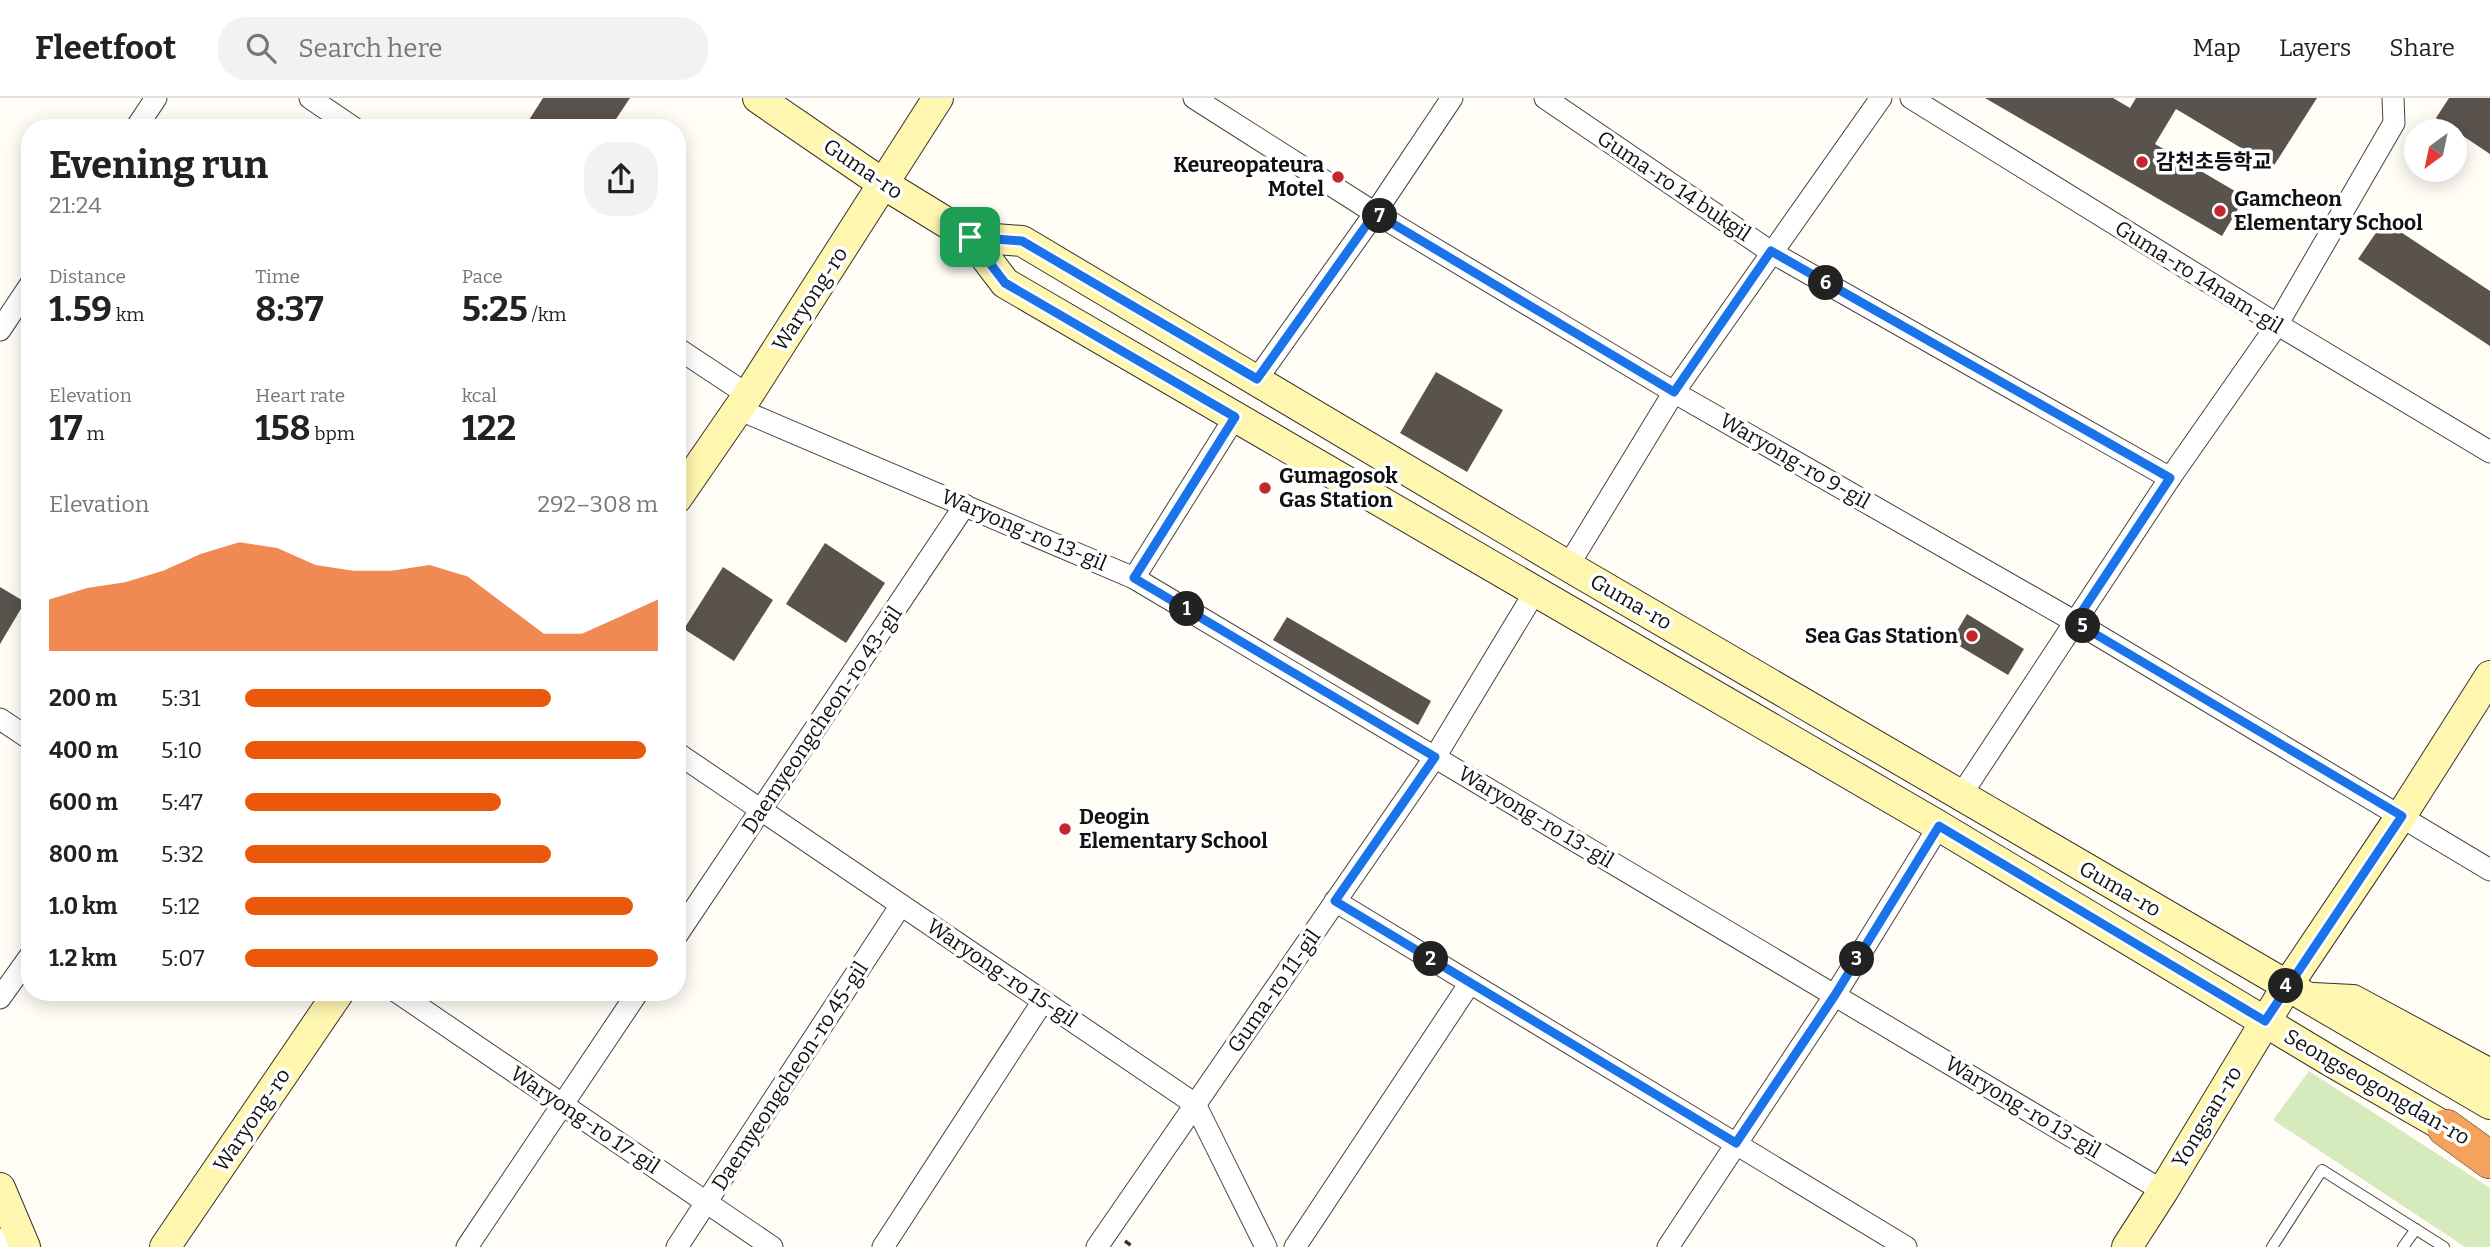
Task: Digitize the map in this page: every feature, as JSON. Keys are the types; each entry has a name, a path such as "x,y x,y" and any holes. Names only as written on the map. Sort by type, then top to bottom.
{"highway":[{"path":"2446,1128 2490,1160"}],"main road":[{"name":"Guma-ro","path":"758,98 882,183 970,237 1005,283 1939,826 2265,1021"},
{"name":"Waryong-ro","path":"686,485 743,402 938,98"},
{"name":"Guma-ro","path":"970,237 1022,241 1568,566 2296,992"},
{"name":"Yongsan-ro","path":"2127,1247 2265,1021 2296,992 2490,676"},
{"path":"2296,992 2353,1000 2490,1074"},
{"name":"Seongseogongdan-ro","path":"2296,992 2490,1104"},
{"name":"Waryong-ro","path":"164,1247 333,1001"},
{"name":"Seongseogongdan-ro","path":"2265,1021 2490,1152"},
{"path":"0,1188 25,1247"}],"street":[{"path":"142,119 156,98"},
{"path":"310,98 341,119"},
{"path":"1257,379 1375,213 1452,98"},
{"name":"Guma-ro 14 bukgil","path":"1545,98 1771,251 2170,478"},
{"path":"1568,566 1674,392 1881,98"},
{"name":"Guma-ro 14nam-gil","path":"1911,98 2277,325 2490,452"},
{"path":"1961,795 2170,478 2277,325 2394,123 2393,98"},
{"name":"Waryong-ro 9-gil","path":"1205,101 1375,213 1674,392 2075,622 2490,870"},
{"path":"0,330 21,303"},
{"name":"Waryong-ro 13-gil","path":"686,355 743,402 965,505 1134,578 2163,1191"},
{"path":"1134,578 1235,417"},
{"name":"Daemyeongcheon-ro 43-gil","path":"686,922 965,505"},
{"name":"Guma-ro 11-gil","path":"1097,1247 1435,757 1536,590"},
{"path":"0,719 21,733"},
{"name":"Waryong-ro 15-gil","path":"686,759 1195,1104 1266,1247"},
{"path":"1668,1247 1835,995 1939,826"},
{"path":"1335,901 1736,1143 1881,1241 1906,1247"},
{"name":"Daemyeongcheon-ro 45-gil","path":"677,1247 901,905"},
{"path":"0,998 21,969"},
{"path":"1295,1247 1470,983"},
{"name":"Waryong-ro 17-gil","path":"410,1001 772,1247"},
{"path":"467,1247 632,1001"},
{"path":"883,1247 1043,1001"},
{"path":"0,1239 11,1247"}],"lane":[{"path":"2272,1247 2322,1170 2444,1247"},
{"path":"2403,1247 2416,1229"}],"green space":[{"path":"2309,1071 2490,1188 2490,1247 2465,1247 2273,1120"}],"building":[{"path":"543,98 630,98 616,119 530,119"},
{"name":"감천초등학교","path":"1985,98 2113,98 2130,108 2136,98 2317,98 2273,167 2176,109 2155,144 2245,197 2222,236"},
{"path":"2449,98 2490,98 2490,154 2468,139 2468,119 2436,118"},
{"path":"2384,221 2490,291 2490,346 2358,259"},
{"path":"1436,372 1503,410 1467,472 1400,433"},
{"path":"825,543 885,583 846,643 786,604"},
{"path":"723,567 773,600 734,661 686,630 686,626"},
{"path":"0,587 21,600 21,609 0,644"},
{"path":"1967,614 2024,649 2008,675 1951,641"},
{"path":"1287,617 1431,701 1418,725 1273,640"}],"place":[{"name":"감천초등학교","path":"2142,162"},
{"name":"Keureopateura Motel","path":"1338,177"},
{"name":"Gamcheon Elementary School","path":"2220,211"},
{"name":"Gumagosok Gas Station","path":"1265,488"},
{"name":"Sea Gas Station","path":"1972,636"},
{"name":"Deogin Elementary School","path":"1065,829"}],"route":[{"path":"1375,213 1674,392 1771,251 2170,478 2075,622 2402,816 2265,1021 1939,826 1835,995 1736,1143 1335,901 1435,757 1134,578 1235,417 1005,283 970,237 1022,241 1257,379 1375,213"}]}
